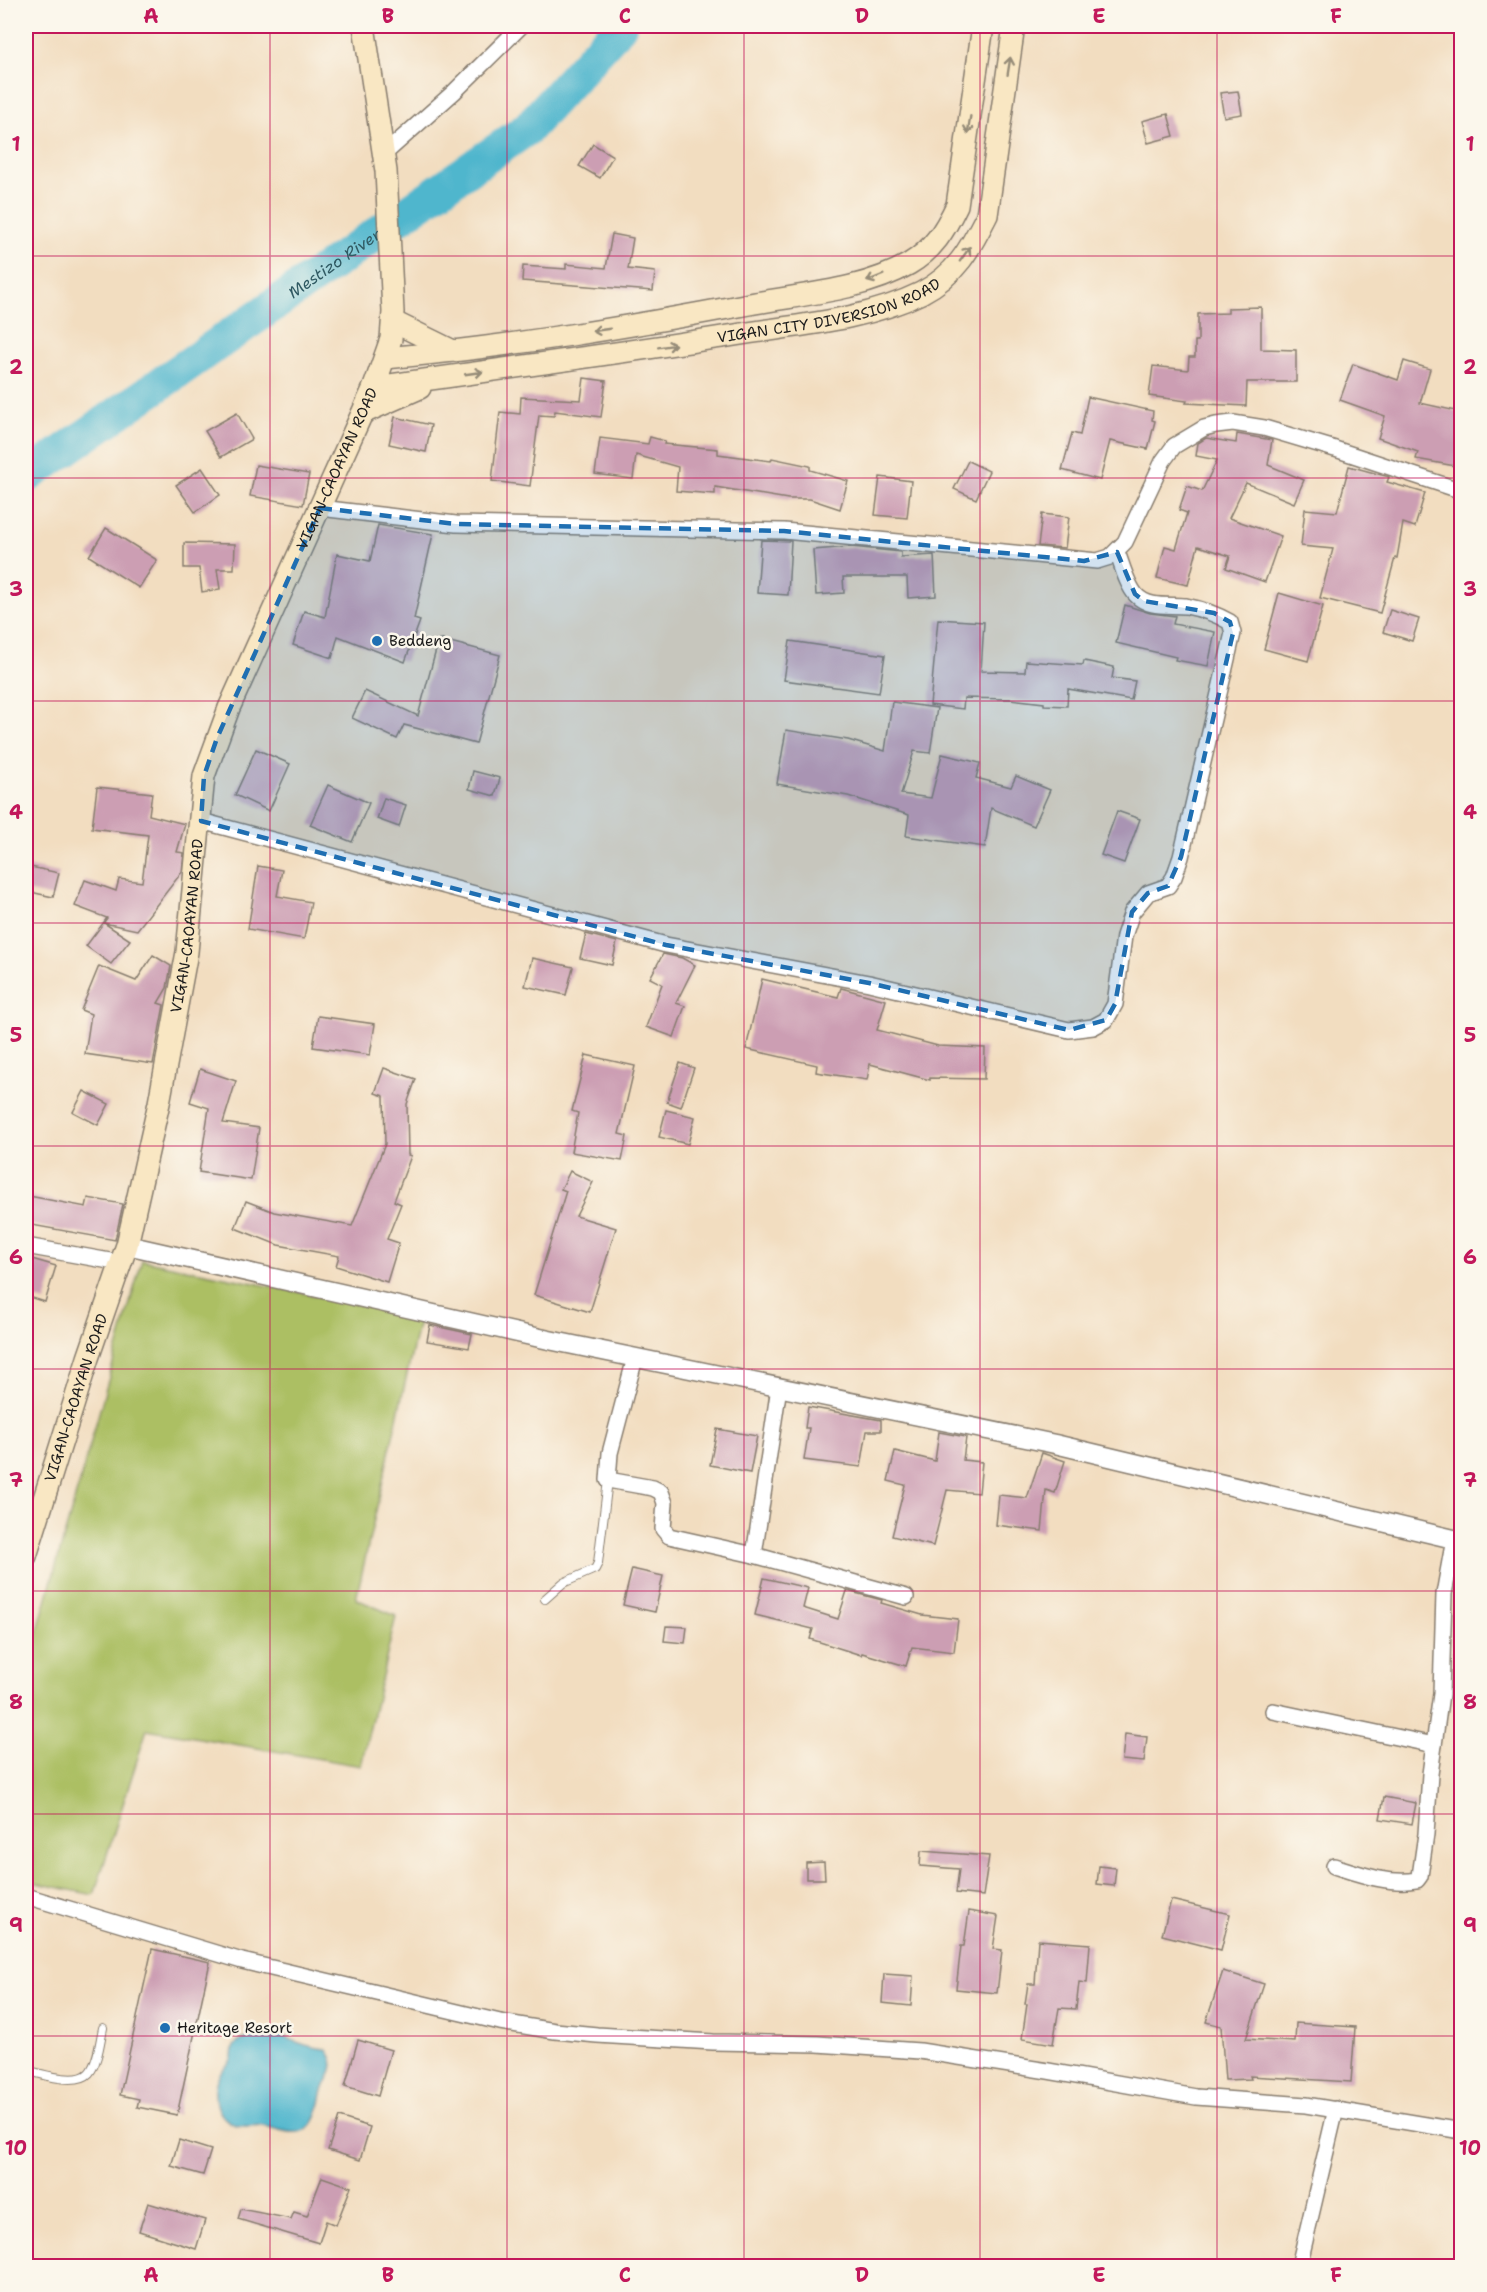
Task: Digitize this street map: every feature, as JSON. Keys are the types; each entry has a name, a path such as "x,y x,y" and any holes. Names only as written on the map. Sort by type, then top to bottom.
{"main road":[{"name":"VIGAN-CAOAYAN ROAD","path":"26,1556 88,1358 124,1254 159,1103 187,952 204,776 228,708 321,508 386,358 393,317 385,163 364,26"},
{"name":"VIGAN CITY DIVERSION ROAD","path":"386,358 454,352 660,321 860,284 907,265 930,250 948,225 957,205 983,26"},
{"name":"VIGAN CITY DIVERSION ROAD","path":"374,387 665,346 868,314 921,292 952,272 975,240 987,215 1014,26"},
{"path":"393,317 454,352"},
{"name":"VIGAN CITY DIVERSION ROAD","path":"363,412 445,377"}],"street":[{"path":"385,163 521,26"},
{"path":"321,508 456,524 784,531 1097,561 1110,557 1125,542 1163,461 1174,446 1195,432 1216,425 1233,423 1264,428 1335,449 1461,491"},
{"path":"201,821 666,945 869,983 1069,1030 1092,1027 1107,1020 1115,1004 1124,936 1132,912 1148,893 1168,886 1174,878 1181,857 1233,633 1230,622 1214,613 1185,606 1160,606 1144,601 1135,594 1117,552"},
{"path":"26,1246 124,1254 779,1387 1055,1444 1458,1540 1444,1594 1441,1694 1420,1876 1417,1880 1401,1881 1367,1876 1334,1866"},
{"path":"635,1358 610,1453 608,1480 659,1490 664,1495 665,1503 663,1529 669,1536 754,1555 906,1597"},
{"path":"754,1555 779,1387"},
{"path":"1272,1711 1434,1745"},
{"path":"26,1896 242,1961 511,2024 597,2035 713,2042 817,2044 920,2051 1196,2097 1306,2105 1461,2131"},
{"path":"1299,2266 1336,2109"}],"lane":[{"path":"545,1599 563,1583 594,1569 598,1563 608,1480"},
{"path":"26,2070 64,2079 86,2075 92,2066 103,2028"}],"highlighted area":[{"path":"320,508 456,524 784,531 1084,561 1117,552 1135,594 1144,601 1214,613 1230,622 1233,633 1181,857 1168,886 1148,893 1132,912 1115,1004 1106,1020 1069,1030 869,983 666,945 201,821 204,776 217,738"}],"green space":[{"path":"142,1260 420,1317 356,1599 396,1616 361,1766 147,1729 94,1895 26,1881 26,1672"}],"water":[{"path":"265,2031 274,2032 308,2046 326,2049 330,2055 332,2070 323,2091 317,2116 312,2125 303,2131 286,2132 260,2126 236,2125 229,2122 219,2111 215,2096 216,2082 220,2073 231,2061 234,2046 242,2040"}],"building":[{"path":"1238,91 1242,114 1224,117 1220,93"},
{"path":"1168,114 1174,136 1148,143 1142,121"},
{"path":"593,144 613,156 600,178 579,166"},
{"path":"612,234 633,238 628,269 655,272 653,291 522,281 523,266 566,269 566,264 606,268"},
{"path":"1261,307 1261,349 1296,350 1296,382 1247,382 1246,406 1186,403 1187,401 1149,396 1153,366 1188,370 1189,357 1195,357 1195,341 1198,341 1198,314 1228,313 1228,308"},
{"path":"1404,361 1430,369 1420,403 1461,412 1461,467 1416,459 1418,452 1378,438 1385,416 1340,400 1353,364 1398,380"},
{"path":"584,378 606,381 601,417 555,411 554,416 539,415 530,486 492,481 500,412 520,414 521,397 581,400"},
{"path":"1088,397 1153,411 1152,420 1155,421 1148,449 1110,441 1100,480 1062,470 1072,433 1080,435"},
{"path":"237,413 252,439 221,457 205,431"},
{"path":"395,417 431,425 426,452 389,444"},
{"path":"1237,434 1272,440 1268,465 1304,480 1294,503 1246,483 1229,518 1281,536 1265,582 1226,568 1230,556 1198,546 1188,585 1157,578 1165,546 1176,549 1187,513 1179,510 1187,486 1202,491 1217,460 1196,456 1198,443 1206,438 1236,443"},
{"path":"650,437 665,441 664,444 718,449 718,454 771,461 772,458 810,466 810,470 848,481 840,509 810,499 788,499 715,487 715,494 676,491 678,467 636,455 633,479 595,474 600,438 648,444"},
{"path":"968,461 989,471 976,499 954,489"},
{"path":"256,465 309,474 303,505 250,496"},
{"path":"1349,466 1389,477 1387,482 1425,493 1415,527 1403,523 1397,558 1395,558 1380,613 1320,598 1333,549 1301,546 1305,509 1337,512"},
{"path":"202,468 220,495 195,512 176,485"},
{"path":"880,477 911,481 907,518 875,515"},
{"path":"1042,514 1069,517 1065,548 1038,546"},
{"path":"378,525 433,534 414,619 420,621 405,662 338,636 332,658 293,645 304,611 325,617 337,554 370,561"},
{"path":"106,528 157,560 139,588 89,556"},
{"path":"761,540 791,541 788,595 757,593"},
{"path":"184,543 235,544 234,569 217,569 220,589 202,592 199,568 184,568"},
{"path":"851,547 901,552 901,557 934,555 936,596 908,598 907,577 843,577 844,593 816,595 813,550"},
{"path":"1279,593 1323,606 1308,661 1264,649"},
{"path":"1125,605 1150,613 1175,616 1173,624 1215,632 1208,666 1175,660 1176,657 1116,643"},
{"path":"1390,610 1419,619 1412,641 1383,632"},
{"path":"938,619 984,622 981,671 1025,672 1026,661 1083,665 1084,661 1114,667 1112,678 1135,681 1131,700 1068,689 1067,706 1044,705 1044,703 1010,699 964,698 963,709 930,705"},
{"path":"439,639 500,655 476,744 404,725 397,739 352,718 365,691 418,716"},
{"path":"790,641 885,655 879,693 784,680"},
{"path":"892,702 937,708 930,753 914,751 901,794 931,798 942,754 980,763 976,778 1011,787 1016,776 1050,790 1034,826 991,808 985,847 906,836 909,815 848,796 777,784 786,730 848,740 885,751"},
{"path":"256,749 290,764 269,811 235,795"},
{"path":"473,771 500,778 495,796 469,789"},
{"path":"328,785 369,803 352,842 310,825"},
{"path":"97,787 152,793 149,815 185,824 177,852 184,853 182,872 137,930 104,923 130,940 111,964 86,946 107,918 75,906 85,880 116,891 119,879 142,882 148,835 92,828"},
{"path":"384,798 406,805 399,827 377,819"},
{"path":"1117,811 1140,819 1124,863 1101,855"},
{"path":"26,866 59,873 53,897 26,891"},
{"path":"258,866 282,870 277,896 311,902 304,939 248,929"},
{"path":"586,934 617,942 612,965 580,958"},
{"path":"663,954 682,958 695,965 676,1003 685,1006 674,1037 646,1027 662,984 650,978"},
{"path":"153,955 171,966 167,988 158,1003 164,1005 153,1064 85,1054 91,1014 81,1010 99,966 136,981"},
{"path":"532,958 573,967 566,995 525,986"},
{"path":"762,979 838,997 841,988 886,1000 877,1030 938,1046 985,1048 984,1079 930,1078 930,1080 870,1064 867,1080 816,1072 817,1065 746,1049"},
{"path":"318,1016 375,1024 370,1055 313,1047"},
{"path":"586,1055 635,1066 619,1134 627,1136 622,1161 571,1152 578,1113 572,1111"},
{"path":"680,1063 694,1068 681,1107 667,1102"},
{"path":"384,1068 416,1079 407,1104 408,1155 411,1156 394,1201 401,1204 387,1239 399,1243 387,1282 336,1266 339,1256 278,1245 235,1228 246,1201 274,1212 352,1226 385,1144 384,1096 375,1093"},
{"path":"200,1069 236,1081 223,1123 259,1128 251,1180 199,1172 209,1108 190,1102"},
{"path":"84,1091 109,1104 98,1125 73,1112"},
{"path":"666,1110 695,1117 688,1144 659,1137"},
{"path":"570,1171 593,1182 576,1216 616,1228 590,1312 534,1295 566,1191 561,1189"},
{"path":"29,1196 86,1207 88,1198 123,1204 115,1240 26,1224"},
{"path":"32,1259 56,1266 45,1302 26,1296 26,1282"},
{"path":"430,1325 472,1334 469,1348 427,1341"},
{"path":"808,1407 881,1420 881,1431 867,1431 861,1467 804,1460 809,1428 805,1428"},
{"path":"717,1429 757,1436 750,1473 710,1465"},
{"path":"939,1432 966,1437 963,1460 982,1462 979,1493 947,1490 933,1546 892,1536 905,1485 888,1481 895,1451 935,1461"},
{"path":"1042,1453 1065,1461 1055,1493 1046,1490 1042,1531 996,1525 999,1495 1027,1498"},
{"path":"632,1569 663,1576 655,1612 623,1605"},
{"path":"764,1578 808,1588 803,1608 838,1619 847,1591 882,1600 881,1603 922,1615 958,1619 954,1652 912,1647 906,1666 810,1639 813,1629 755,1615"},
{"path":"666,1626 687,1627 685,1643 664,1641"},
{"path":"1125,1734 1147,1737 1144,1762 1122,1760"},
{"path":"1384,1797 1416,1803 1412,1824 1380,1819"},
{"path":"921,1851 989,1856 983,1896 956,1893 959,1869 920,1866"},
{"path":"824,1862 825,1879 806,1879 806,1863"},
{"path":"1099,1866 1116,1868 1114,1886 1097,1884"},
{"path":"1171,1900 1230,1914 1221,1950 1162,1935"},
{"path":"969,1911 998,1916 993,1949 1002,1950 997,1993 956,1989 961,1946 964,1946"},
{"path":"1038,1940 1090,1944 1087,1983 1079,1982 1076,2009 1059,2008 1053,2044 1022,2039 1028,1984 1035,1984"},
{"name":"Heritage Resort","path":"152,1949 210,1962 177,2115 137,2107 139,2099 120,2095"},
{"path":"1223,1971 1264,1984 1246,2039 1295,2042 1296,2023 1355,2027 1351,2082 1250,2076 1251,2079 1225,2080 1221,2026 1206,2022"},
{"path":"884,1974 913,1976 911,2006 882,2003"},
{"path":"358,2040 391,2050 378,2096 345,2086"},
{"path":"339,2117 370,2127 360,2160 328,2150"},
{"path":"179,2140 211,2150 203,2175 171,2166"},
{"path":"322,2177 351,2187 336,2225 326,2221 319,2243 238,2219 241,2209 291,2219 294,2212 307,2216"},
{"path":"148,2203 205,2220 196,2249 139,2231"}],"waterway":[{"name":"Mestizo River","path":"26,477 527,129 620,26"}],"place":[{"name":"Beddeng","path":"377,641"},
{"name":"Heritage Resort","path":"165,2028"}]}
